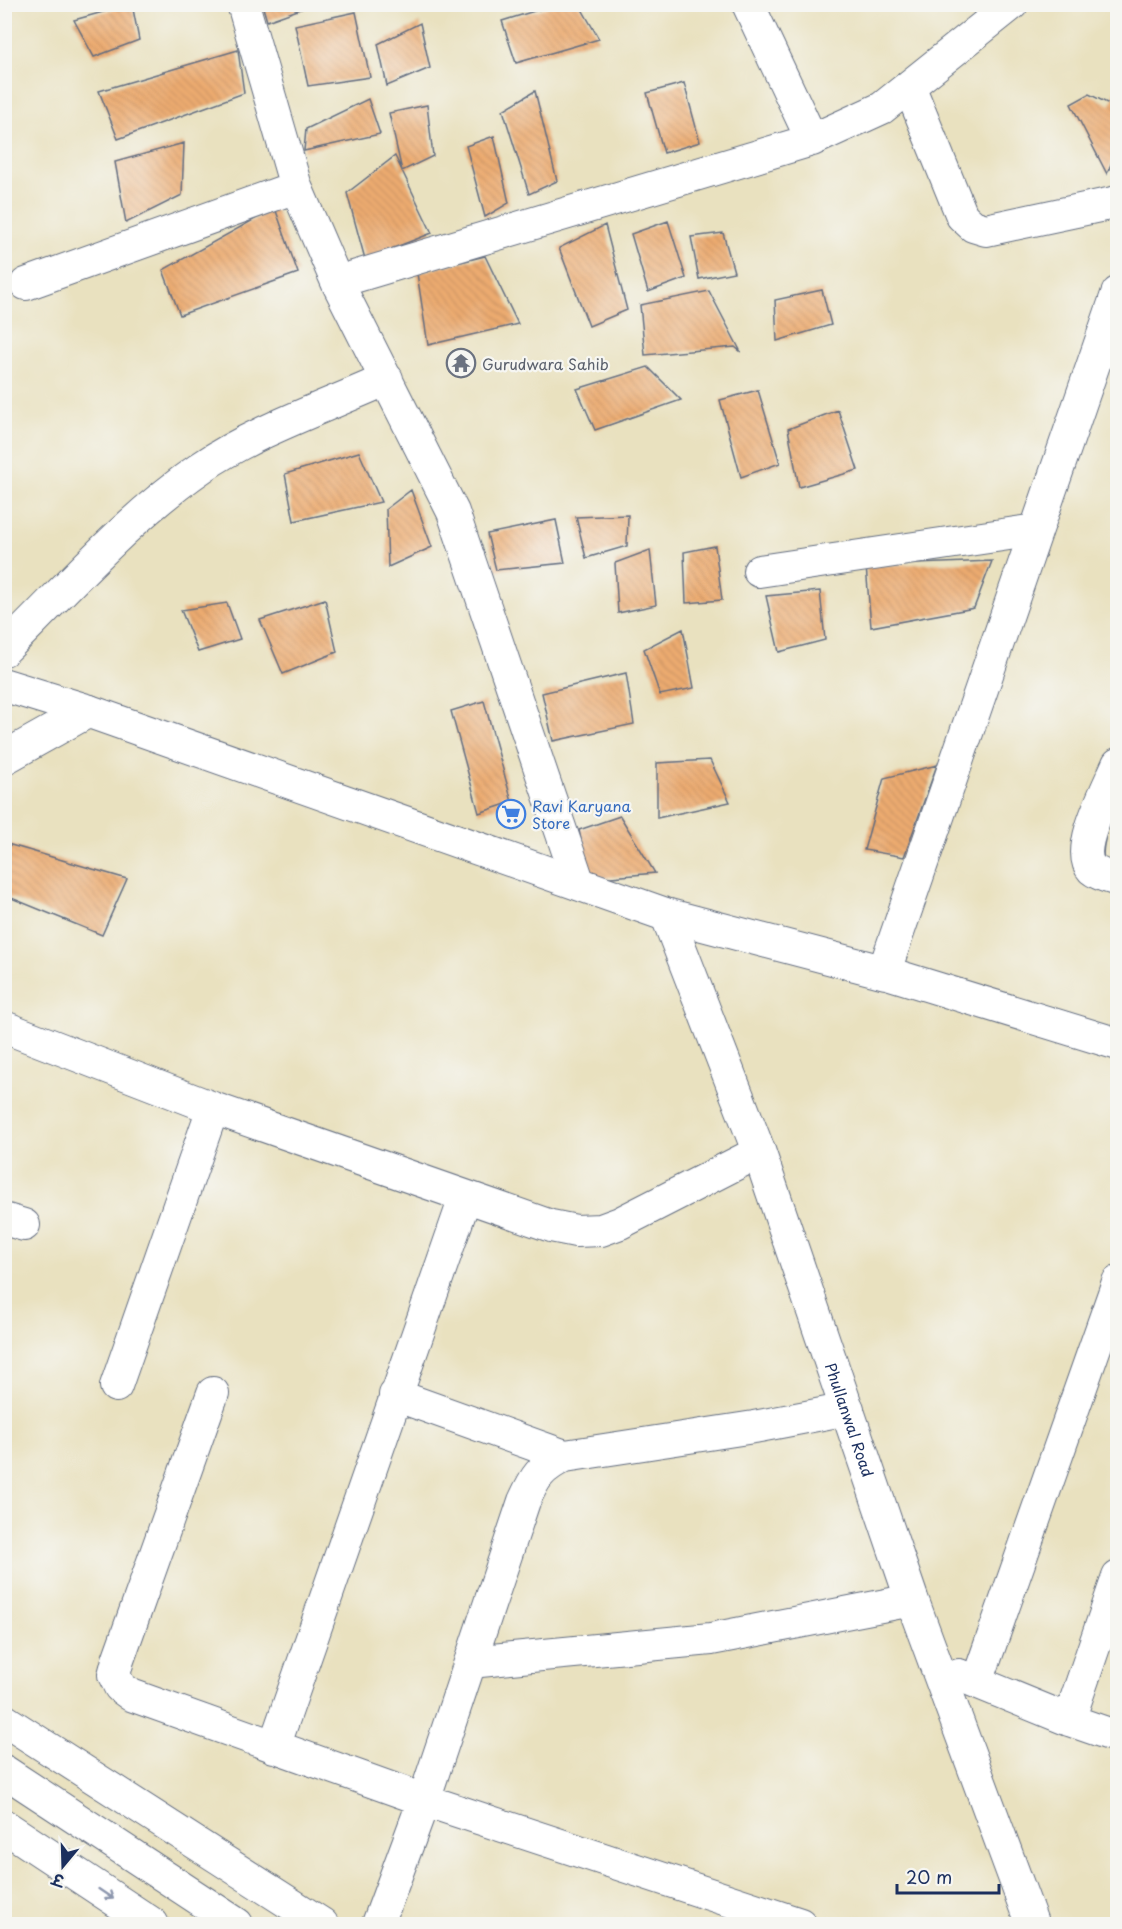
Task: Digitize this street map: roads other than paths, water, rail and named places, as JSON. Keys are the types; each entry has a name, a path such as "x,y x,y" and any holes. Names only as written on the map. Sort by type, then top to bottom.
{"street":[{"path":"243,4 296,187 337,282 453,512 579,884"},
{"path":"748,4 812,140"},
{"path":"337,282 812,140 882,108 910,88 1012,4"},
{"path":"910,88 963,216 972,226 986,230 1118,202"},
{"path":"26,284 296,187"},
{"path":"884,972 1118,293"},
{"path":"4,650 157,502 202,466 249,441 387,379"},
{"path":"759,571 1036,530"},
{"path":"4,685 88,711 667,915 884,972 1118,1044"},
{"path":"4,758 88,711"},
{"path":"1118,764 1087,841 1085,856 1091,868 1100,875 1118,880"},
{"name":"Phullanwal Road","path":"667,915 759,1152 912,1600 939,1667 1032,1924"},
{"path":"4,1027 213,1108 465,1198 551,1226 576,1231 601,1230 759,1152"},
{"path":"116,1386 213,1108"},
{"path":"274,1746 465,1198"},
{"path":"977,1682 1118,1282"},
{"path":"213,1393 114,1675 120,1687 131,1695 424,1800 800,1924"},
{"path":"395,1395 565,1456"},
{"path":"378,1924 424,1800 533,1480 546,1465 565,1456 753,1427 848,1409"},
{"path":"1069,1720 1118,1577"},
{"path":"470,1662 641,1648 711,1639 912,1600"},
{"path":"939,1667 1069,1720 1118,1737"},
{"path":"4,1720 322,1924"},
{"path":"4,1771 237,1924"},
{"path":"85,1823 99,1783"},
{"path":"4,1826 152,1924"}],"place":[{"name":"Gurudwara Sahib","path":"461,363"},
{"name":"Ravi Karyana Store","path":"511,814"}]}
